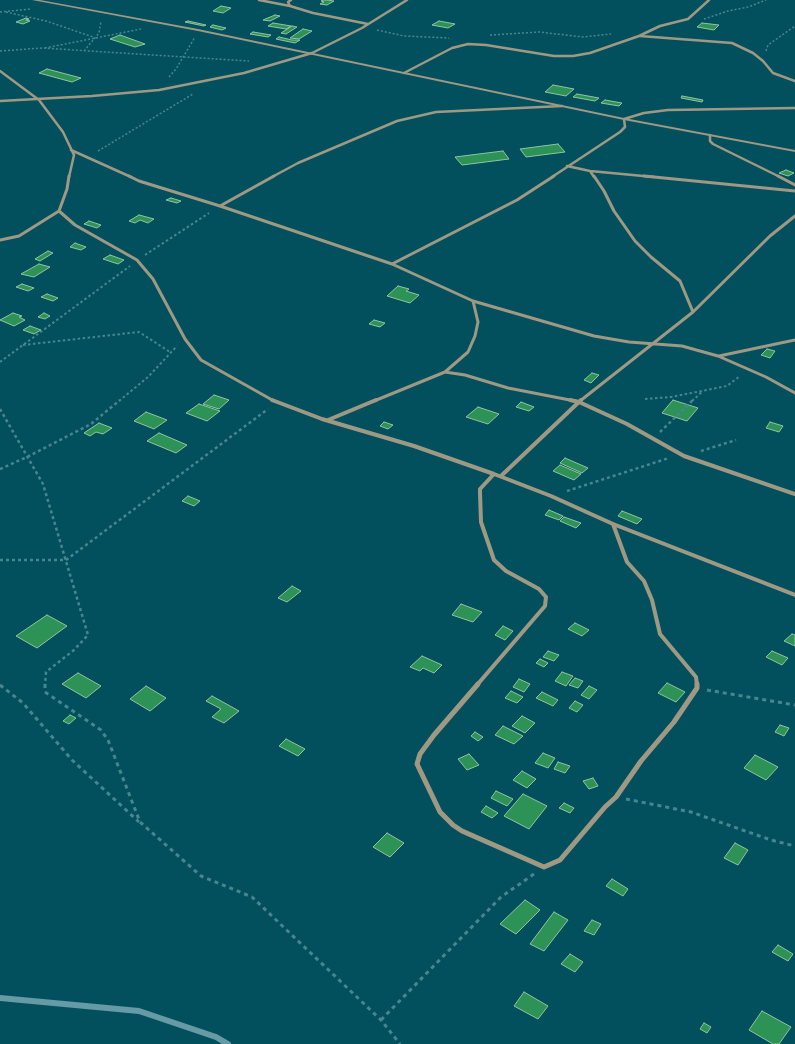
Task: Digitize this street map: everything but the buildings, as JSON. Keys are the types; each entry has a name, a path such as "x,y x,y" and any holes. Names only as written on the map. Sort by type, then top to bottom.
{"street":[{"path":"34,0 198,30 312,53 624,120 795,150"},
{"path":"259,0 369,24"},
{"path":"290,6 288,2 291,0"},
{"path":"0,101 39,100 158,90 244,73 312,53 362,28 407,0"},
{"path":"404,73 452,48 468,44 486,45 554,56 573,56 590,53 638,36 660,26 688,19 696,14 709,0"},
{"path":"638,36 732,43 742,47 763,60 773,73 795,81"},
{"path":"0,71 39,100 62,132 74,155 70,168 67,189 59,211 19,236 0,240"},
{"path":"220,206 298,164 366,133 397,121 436,112 562,106"},
{"path":"624,120 644,113 668,110 795,108"},
{"path":"392,264 517,200 620,132 625,127 624,120"},
{"path":"710,135 710,141 713,144 795,185"},
{"path":"71,150 139,181 220,206 392,264 473,301 594,336 614,340 682,346 718,356 766,377 795,393"},
{"path":"567,166 590,171 795,192"},
{"path":"590,171 604,191 614,211 635,241 651,257 680,281 693,312"},
{"path":"59,211 75,225 137,260 153,279 185,339 201,360 277,403 327,420 414,446 501,476 551,496 613,524 795,595"},
{"path":"501,476 579,402 693,312 770,236 795,216"},
{"path":"327,420 445,372 468,352 475,336 478,322 473,301"},
{"path":"718,356 795,340"},
{"path":"445,372 465,375 518,390 579,402 627,424 684,456 795,494"},
{"path":"494,474 480,489 481,522 494,560 506,571 539,589 546,597 545,606 434,735 420,754 417,764 440,812 453,825 462,831 544,867 560,860 605,807 616,797 641,761 674,722 697,688 696,677 660,634 652,600 644,581 627,562 613,524"}],"path":[{"path":"700,20 728,11 748,8 766,0"},
{"path":"4,11 46,21 94,38"},
{"path":"84,51 99,33 101,20 98,17"},
{"path":"763,60 768,45 795,26"},
{"path":"362,28 372,28 387,33 404,36 453,38"},
{"path":"0,51 42,48 146,29"},
{"path":"169,77 176,69 198,30"},
{"path":"490,35 539,32 583,37 613,34"},
{"path":"42,48 249,61"},
{"path":"88,157 179,101 199,91"},
{"path":"1,361 137,260 220,206"},
{"path":"23,345 139,332 170,352"},
{"path":"0,469 27,457 91,424 148,377 170,352 185,339"},
{"path":"645,399 671,397 727,386 747,369"},
{"path":"653,439 703,391"},
{"path":"0,560 66,560 277,403"},
{"path":"0,409 43,484 88,635 74,650 46,672 45,692 101,730 108,740 140,822"},
{"path":"551,496 669,458 684,456 736,440"},
{"path":"0,685 23,703 72,760 200,876 252,897 381,1020 400,1044"},
{"path":"697,688 795,705"},
{"path":"616,797 692,812 771,840 795,846"},
{"path":"381,1020 501,897 544,867"}],"waterway":[{"path":"0,998 139,1011 216,1037 228,1044"}]}
